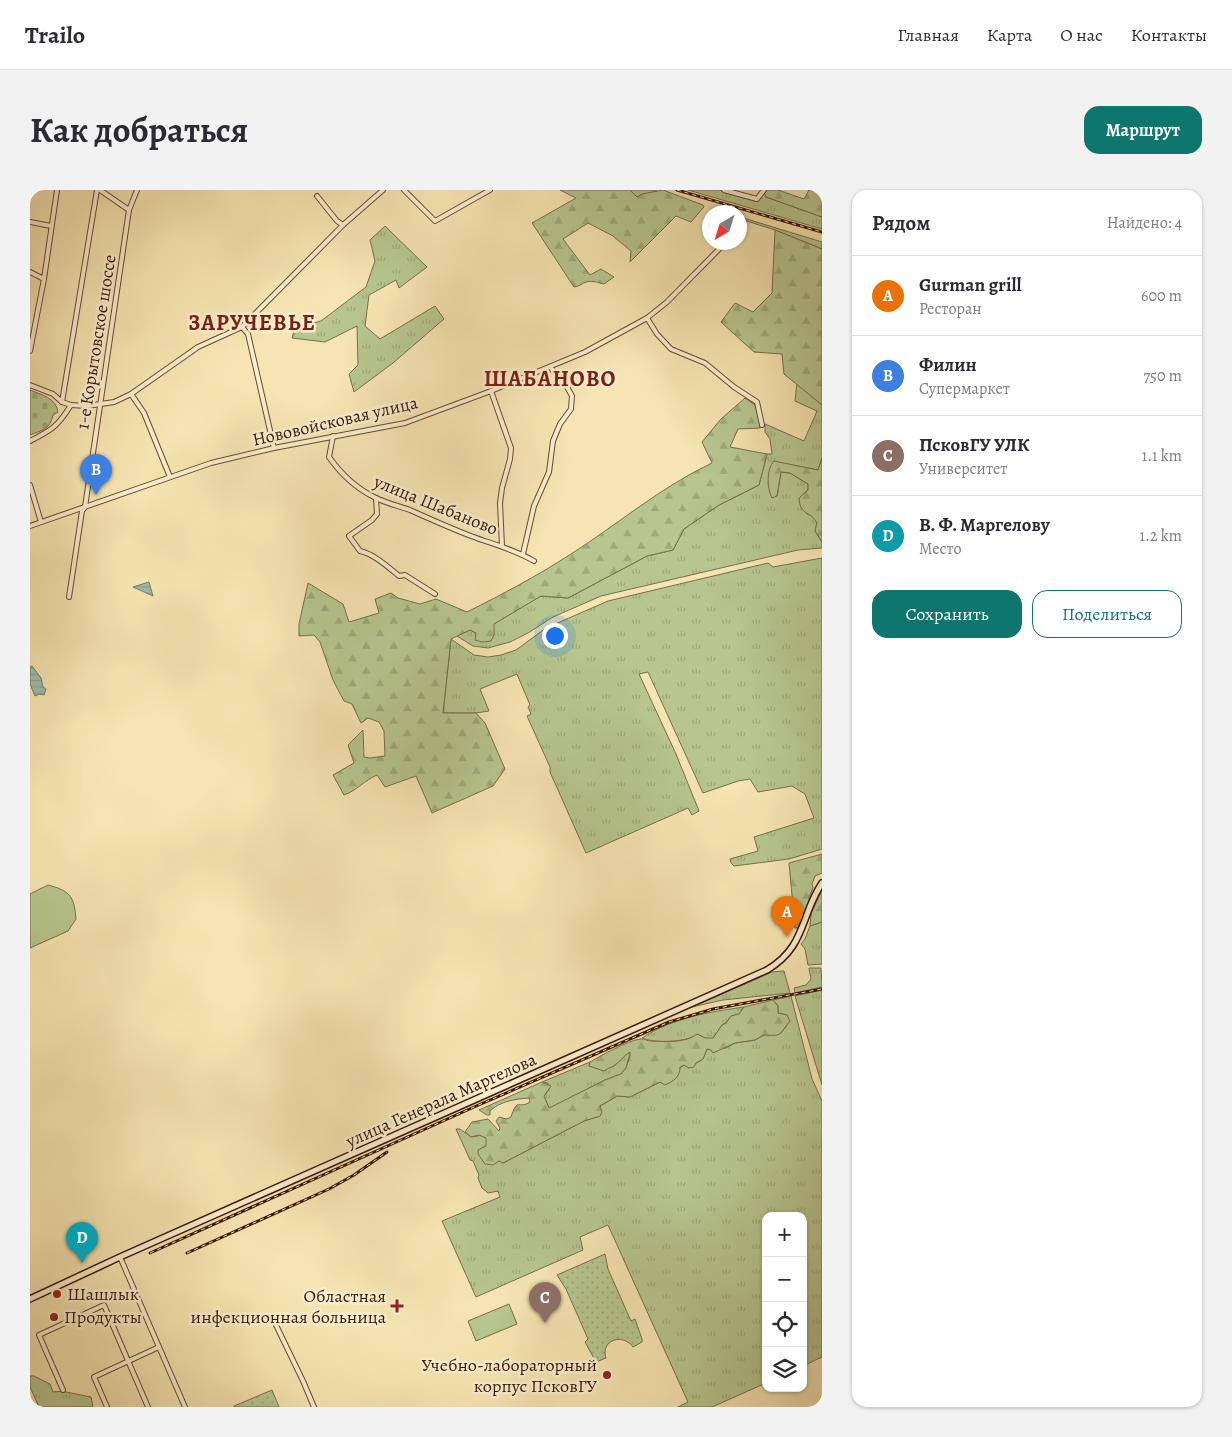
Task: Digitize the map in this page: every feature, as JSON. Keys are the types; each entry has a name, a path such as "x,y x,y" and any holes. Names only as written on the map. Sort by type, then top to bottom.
{"main road":[{"name":"улица Генерала Маргелова","path":"30,1299 120,1256 767,970 782,960 794,946 805,923 816,892 822,883"}],"street":[{"path":"30,351 32,329 44,279 58,190"},
{"path":"62,402 98,190 129,210"},
{"name":"1-е Корытовское шоссе","path":"69,597 82,511 86,507 129,210 138,190"},
{"path":"30,385 53,394 62,402 71,405 87,406 114,402 131,394 198,346 242,327 343,225 384,190"},
{"path":"404,190 435,221 490,190"},
{"path":"724,190 757,199 764,190"},
{"path":"317,196 343,225"},
{"path":"30,222 51,226"},
{"name":"Нововойсковая улица","path":"30,526 211,463 274,448 405,423 491,391 585,352 647,318 667,302 718,250"},
{"path":"30,272 44,279"},
{"path":"647,318 657,334 671,349 704,363 734,387 757,402 762,425"},
{"path":"242,327 248,334 274,448"},
{"path":"523,554 534,506 549,472 553,441 560,424 571,409 572,396 550,367"},
{"path":"491,391 511,448 500,503 502,546"},
{"path":"131,394 144,413 170,477"},
{"path":"30,441 50,431 60,422 71,405"},
{"name":"улица Шабаново","path":"333,436 329,457 336,467 356,486 376,498 523,554 534,561"},
{"path":"30,485 41,522"},
{"path":"376,498 377,514 372,520 349,536 360,552 365,552 399,576 405,575 436,594"},
{"path":"120,1256 185,1407"},
{"path":"63,1390 39,1335 104,1305 148,1407"},
{"path":"275,1323 314,1407"},
{"path":"108,1407 94,1377 159,1347"}],"green space":[{"path":"560,190 630,190 637,197 642,194 663,190 703,205 702,209 691,222 676,216 630,262 631,251 613,236 588,223 563,239 590,275 601,269 614,277 604,284 588,281 574,287 532,223 576,198"},
{"path":"630,190 657,190 637,197"},
{"path":"688,190 719,190 754,199 761,190 765,190 766,197 822,217 822,229 747,207 747,205 740,205"},
{"path":"765,190 778,190 804,199 809,190 822,190 822,217 766,197"},
{"path":"747,219 822,242 822,249 747,221"},
{"path":"385,226 427,267 399,288 396,280 369,295 365,326 380,339 435,306 444,319 393,363 354,392 349,374 358,365 357,326 325,342 292,338 295,328 321,321 366,287 375,261 370,240"},
{"path":"775,230 822,249 822,405 784,374 782,354 754,352 721,322 735,303 753,312 772,293"},
{"path":"797,383 822,405 822,458 818,470 774,462 777,496 781,472 790,473 808,484 808,490 803,494 807,514 814,517 817,523 815,531 822,542 822,548 798,550 601,596 553,617 510,642 488,648 473,646 457,636 470,630 476,633 494,635 493,624 541,596 568,598 647,556 673,550 684,529 719,505 759,485 767,454 772,454 770,439 765,432 765,424 804,441 817,411 795,401"},
{"path":"30,390 44,395 51,400 57,407 58,412 53,415 50,423 45,428 30,435"},
{"path":"745,398 755,405 760,428 738,429 730,447 767,454 759,485 719,505 684,529 673,550 647,556 568,598 541,596 494,624 494,635 491,641 482,642 475,640 476,633 470,630 451,639 443,713 476,713 485,723 505,769 493,786 432,813 416,776 385,787 377,775 344,795 333,775 354,763 348,745 363,730 364,757 385,756 384,731 379,722 368,718 361,723 352,704 344,701 333,680 320,642 314,635 299,636 299,624 308,583 343,604 349,622 379,613 375,599 391,593 398,598 420,604 436,599 467,612 558,562 657,494 712,463 702,442 721,419"},
{"path":"822,458 822,542 815,531 817,523 815,519 801,508 800,504 799,498 808,490 808,484 790,473 781,472 777,496 772,498 768,479 771,465 774,461 818,470"},
{"path":"822,558 822,849 789,859 734,866 731,863 730,859 758,851 754,837 814,818 805,794 792,786 758,792 750,779 738,781 703,793 648,672 639,674 676,754 699,811 692,815 688,808 586,853 527,716 531,714 528,707 530,705 517,674 480,689 489,711 443,713 451,639 474,655 488,657 501,655 516,650 546,628 608,601 768,563 773,567"},
{"path":"822,854 822,873 815,876 801,928 795,928 789,863"},
{"path":"48,885 62,890 70,896 74,905 76,919 68,931 30,948 30,894"},
{"path":"822,890 822,922 810,926 811,914"},
{"path":"822,922 822,964 808,965 805,949 801,944 810,926"},
{"path":"809,968 821,968 822,987 795,993 794,988 806,985 811,979"},
{"path":"784,971 790,993 723,1000 692,1007 772,972"},
{"path":"822,990 822,1085 795,996"},
{"path":"791,996 812,1079 822,1101 822,1357 807,1364 807,1212 762,1212 762,1385 712,1407 678,1407 688,1402 608,1225 580,1237 583,1250 476,1297 442,1221 500,1197 498,1191 488,1193 482,1188 473,1161 470,1160 456,1129 460,1129 471,1137 483,1135 496,1162 500,1160 503,1163 584,1121 600,1116 600,1106 617,1096 630,1097 660,1082 662,1083 684,1065 689,1068 703,1059 707,1049 726,1048 735,1043 755,1040 764,1035 781,1033 787,1025 787,1015 778,1013 778,1006 773,1000"},
{"path":"773,1000 778,1006 778,1013 787,1015 790,1021 780,1034 764,1035 755,1040 735,1043 713,1053 707,1049 703,1059 696,1063 694,1067 689,1068 684,1065 680,1067 678,1076 671,1082 665,1085 660,1082 630,1097 617,1096 600,1106 602,1112 600,1116 584,1121 503,1163 499,1161 493,1165 485,1164 478,1154 478,1150 486,1146 486,1138 479,1135 471,1137 465,1132 472,1122 488,1119 499,1131 500,1128 496,1121 499,1117 507,1119 511,1117 515,1107 530,1102 529,1098 503,1103 490,1111 490,1115 479,1110 542,1082 551,1086 544,1096 549,1108 621,1074 626,1068 630,1052 615,1065 604,1071 589,1066 590,1062 622,1045 641,1039 669,1042 687,1039 697,1034 705,1038 713,1038 731,1016 739,1014 744,1007"},
{"path":"744,1007 739,1014 731,1016 722,1025 713,1039 697,1034 678,1041 654,1041 642,1038 666,1025 678,1021"},
{"path":"630,1052 626,1068 621,1074 549,1108 544,1096 549,1090 548,1083 542,1082 590,1062 589,1066 611,1067"},
{"path":"605,1254 608,1269 631,1321 635,1319 642,1342 633,1347 623,1340 613,1340 606,1347 606,1358 596,1362 585,1342 588,1339 566,1289 557,1275"},
{"path":"509,1304 517,1324 476,1341 468,1321"},
{"path":"30,1376 50,1384 53,1392 67,1392 91,1397 93,1407 39,1407 30,1387"},
{"path":"272,1390 279,1407 234,1407 234,1406"}],"shaded area":[{"path":"149,582 153,596 133,587"},
{"path":"32,666 41,678 43,687 46,689 44,695 35,696 30,684 30,667"}],"railway":[{"path":"677,190 822,232"},
{"path":"150,1253 474,1107 669,1022 713,1009 822,989"},
{"path":"187,1253 329,1189 354,1175 387,1152"}],"place":[{"name":"Филин","path":"96,495"},
{"name":"Gurman grill","path":"787,937"},
{"name":"В. Ф. Маргелову","path":"82,1263"},
{"name":"Шашлык","path":"57,1294"},
{"name":"Областная инфекционная больница","path":"397,1306"},
{"name":"Продукты","path":"54,1317"},
{"name":"ПсковГУ УЛК","path":"545,1323"},
{"name":"Учебно-лабораторный корпус ПсковГУ","path":"607,1375"}],"district":[{"name":"ЗАРУЧЕВЬЕ","path":"252,323"},
{"name":"ШАБАНОВО","path":"550,379"}]}
